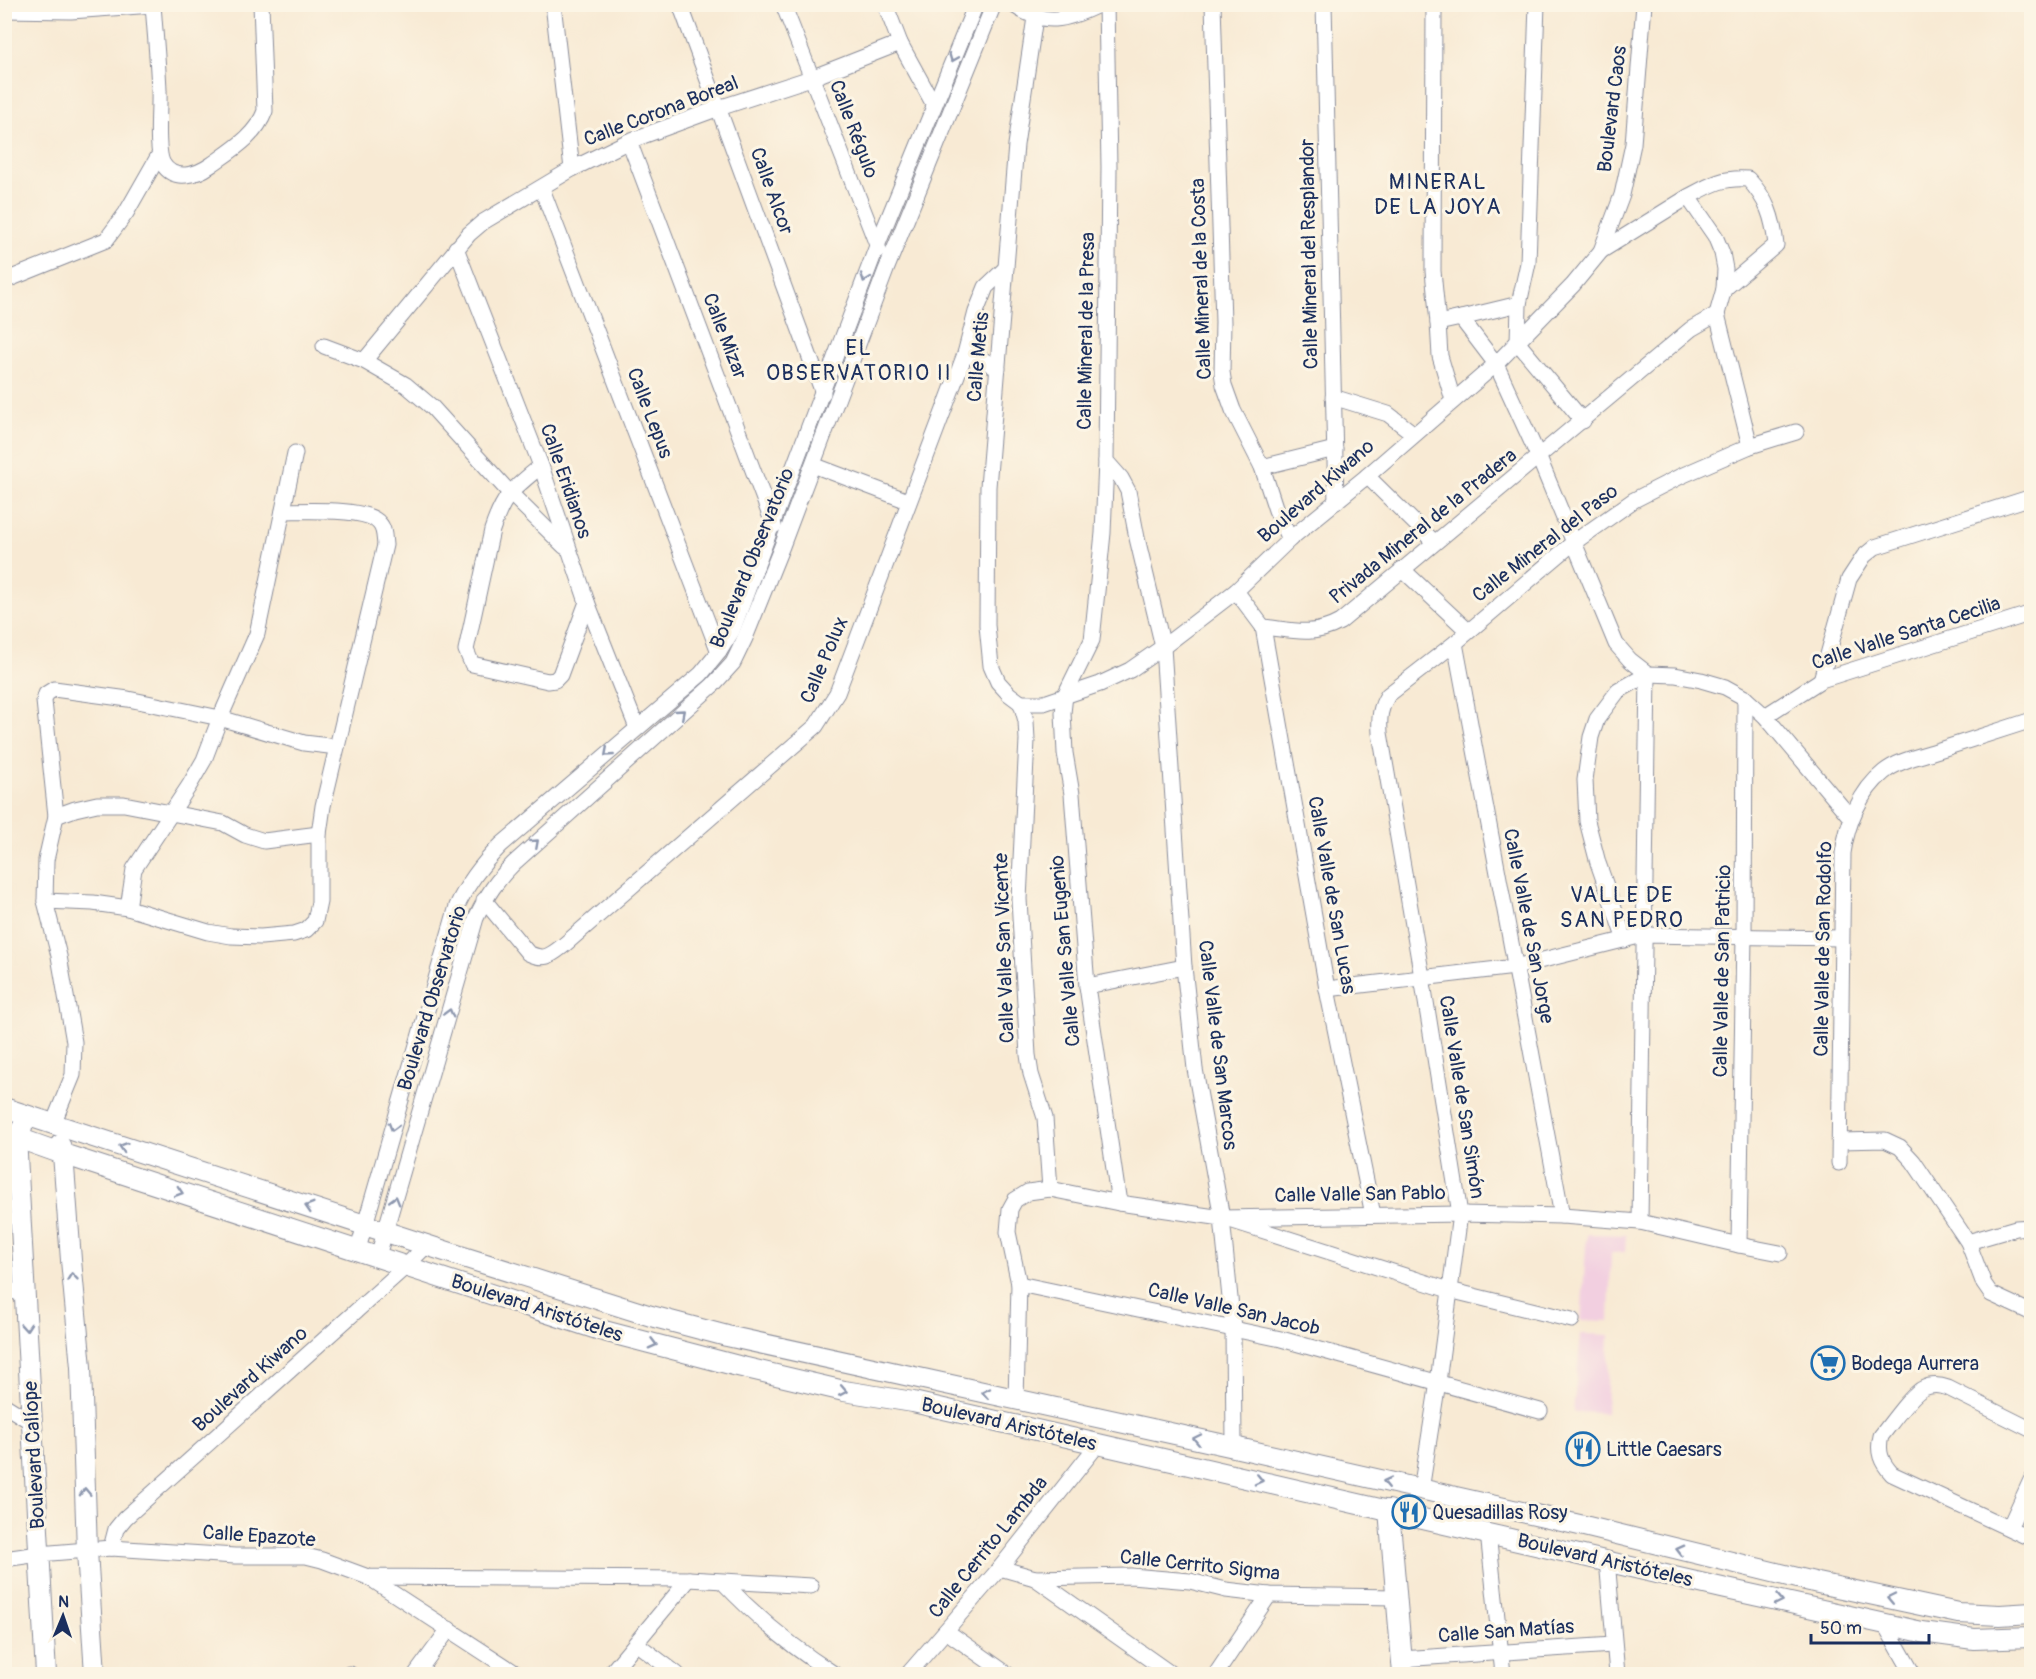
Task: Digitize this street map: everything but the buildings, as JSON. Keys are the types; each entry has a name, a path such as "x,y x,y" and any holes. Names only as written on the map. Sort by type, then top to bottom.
{"street":[{"path":"4,10 20,7 70,11 153,5 160,93 159,155 163,165 170,171 190,175 202,171 254,131 261,121 265,111 261,4"},
{"path":"553,4 572,169"},
{"name":"Calle Alcor","path":"680,4 823,393"},
{"name":"Calle Régulo","path":"783,4 886,270"},
{"path":"885,4 900,43 934,105"},
{"name":"Boulevard Observatorio","path":"358,1249 457,906 474,874 501,845 701,674 732,631 877,246 976,4"},
{"name":"Boulevard Observatorio","path":"378,1256 476,918 484,900 491,887 513,863 713,685 733,663 782,546 886,270 994,4"},
{"path":"1012,4 1035,11 1053,20 1079,14 1100,4"},
{"name":"Calle Mineral de la Presa","path":"1065,695 1092,639 1103,533 1109,244 1106,4"},
{"name":"Calle Mineral de la Costa","path":"1213,4 1223,322 1222,372 1233,410 1262,467 1276,510 1290,539"},
{"name":"Calle Mineral del Resplandor","path":"1324,4 1336,502"},
{"path":"1434,4 1433,271 1440,356 1454,400"},
{"path":"1537,4 1528,263 1519,304 1518,343 1583,421"},
{"name":"Boulevard Caos","path":"1601,251 1622,195 1633,144 1644,4"},
{"name":"Calle Metis","path":"1022,703 998,682 991,666 987,625 988,487 1016,144 1035,11"},
{"name":"Calle Corona Boreal","path":"364,361 456,248 483,222 542,189 572,169 629,141 811,78 900,43"},
{"name":"Calle Mizar","path":"629,141 782,546"},
{"path":"4,281 106,240 126,213 159,155"},
{"path":"1601,251 1711,184 1730,178 1748,179 1760,192 1773,221 1776,245 1724,289"},
{"name":"Calle Lepus","path":"542,189 719,652"},
{"path":"1688,197 1715,236 1722,253 1725,269 1724,289 1717,314 1750,446"},
{"name":"Calle Eridianos","path":"456,248 541,466 567,549 637,728"},
{"name":"Boulevard Kiwano","path":"1022,703 1044,703 1100,684 1130,670 1236,591 1290,539 1367,476 1496,364 1573,285 1601,251"},
{"name":"Calle Polux","path":"484,900 528,953 546,957 564,945 816,726 837,693 965,354 976,312 986,287 1006,268"},
{"path":"1438,322 1519,304"},
{"name":"Privada Mineral de la Pradera","path":"1263,627 1307,632 1329,628 1340,622 1691,329 1717,314"},
{"path":"1461,318 1496,364 1539,458 1616,645 1648,674"},
{"path":"324,346 364,361 406,385 432,407 509,492 567,549"},
{"path":"965,354 976,357 998,369"},
{"path":"1334,397 1388,414 1414,434"},
{"name":"Calle Mineral del Paso","path":"1380,711 1388,695 1573,543 1634,500 1681,476 1750,446 1796,432"},
{"path":"1262,467 1335,449"},
{"path":"128,908 134,869 204,760 220,717 257,634 295,453"},
{"path":"1106,461 1122,478 1128,491 1163,647"},
{"path":"813,465 908,501"},
{"path":"541,466 509,492 492,530 466,650 472,664 548,681 555,680 560,675 587,602"},
{"path":"1367,476 1434,543"},
{"path":"1821,680 1849,579 1864,556 1875,547 2031,497"},
{"path":"45,901 85,902 128,908 208,932 231,936 261,937 294,934 306,930 315,921 319,902 319,834 323,806 385,545 384,531 379,522 371,516 357,513 283,511"},
{"path":"1402,569 1468,631"},
{"name":"Calle Valle de San Lucas","path":"1236,591 1263,627 1328,989 1373,1215"},
{"name":"Calle Valle Santa Cecilia","path":"1765,716 1821,680 2031,613"},
{"name":"Calle Valle de San Jorge","path":"1455,642 1562,1216"},
{"name":"Calle Valle de San Marcos","path":"1163,647 1184,967 1196,1069 1222,1218 1233,1328 1234,1447"},
{"path":"1640,1222 1648,674"},
{"path":"1625,940 1598,862 1587,821 1585,780 1591,737 1597,719 1618,691 1648,674"},
{"name":"Calle Valle de San Rodolfo","path":"1648,674 1675,675 1701,680 1725,687 1745,698 1765,716 1851,818 1845,835 1843,853 1839,1163"},
{"path":"95,1674 87,1551 81,1367 63,1154 54,1136 73,1075 74,1042 59,957 45,901 46,860 56,816 44,701 46,694 54,689 107,696 220,717 304,743 337,747"},
{"name":"Calle Valle San Eugenio","path":"1065,695 1063,713 1065,753 1072,794 1087,986 1119,1203"},
{"name":"Calle Valle de San Patricio","path":"1739,1245 1745,698"},
{"name":"Calle Valle San Vicente","path":"1022,703 1028,741 1019,898 1027,1043 1031,1074 1046,1118 1050,1190"},
{"name":"Calle Valle de San Simón","path":"1380,711 1380,733 1460,1214 1421,1490"},
{"path":"1851,818 1866,791 1884,772 1905,761 2031,720"},
{"path":"56,816 97,804 123,804 223,823 245,835 264,841 319,834"},
{"path":"501,845 513,863"},
{"path":"1328,989 1515,967 1643,935 1841,938"},
{"path":"1087,986 1184,967"},
{"name":"Boulevard Aristóteles","path":"10,1110 55,1127 426,1246 622,1307 727,1336 1234,1447 1584,1526 1736,1564 1958,1613 2000,1615 2031,1613"},
{"path":"8,1138 21,1129 55,1127"},
{"name":"Boulevard Aristóteles","path":"8,1138 358,1249 600,1330 738,1366 844,1391 913,1402 1722,1588 1949,1637 1996,1639 2031,1637"},
{"name":"Boulevard Calíope","path":"8,1138 17,1166 46,1674"},
{"path":"1840,1141 1885,1140 1900,1147 1927,1180 1968,1242 1984,1284 1991,1294 2031,1313"},
{"name":"Calle Valle San Pablo","path":"1019,1284 1008,1232 1010,1209 1015,1200 1028,1192 1050,1190 1222,1218 1460,1214 1562,1216 1640,1222 1780,1252"},
{"path":"1222,1218 1449,1290 1572,1320"},
{"path":"1968,1242 2016,1228 2031,1227"},
{"name":"Boulevard Kiwano","path":"111,1548 116,1529 125,1518 407,1266 426,1246"},
{"path":"1016,1400 1019,1284"},
{"name":"Calle Valle San Jacob","path":"1019,1284 1281,1339 1540,1412"},
{"path":"4,1288 24,1295"},
{"path":"2031,1430 1939,1385 1918,1391 1881,1436 1879,1445 1883,1464 1892,1474 2031,1539"},
{"path":"4,1405 33,1423"},
{"name":"Calle Cerrito Lambda","path":"908,1674 1000,1568 1098,1444"},
{"path":"1227,1473 1234,1447"},
{"path":"2009,1528 2031,1478"},
{"path":"1389,1510 1402,1667"},
{"path":"1488,1533 1503,1674"},
{"name":"Calle Epazote","path":"4,1559 111,1548 235,1556 306,1556 368,1578 688,1579 811,1586"},
{"path":"1615,1562 1613,1645 1617,1674"},
{"path":"1722,1588 1736,1564"},
{"name":"Calle Cerrito Sigma","path":"1000,1568 1035,1578 1131,1576 1190,1581 1226,1590 1269,1595 1396,1597"},
{"path":"368,1578 517,1674"},
{"path":"1035,1578 1171,1674"},
{"path":"610,1674 688,1579"},
{"path":"723,1582 767,1623 834,1674"},
{"path":"1216,1674 1269,1595"},
{"path":"1884,1623 1913,1674"},
{"path":"416,1674 449,1629"},
{"path":"946,1631 1007,1674"},
{"path":"636,1644 677,1674"},
{"name":"Calle San Matías","path":"1402,1667 1501,1654 1613,1645"}],"shaded area":[{"path":"1587,1234 1626,1235 1625,1252 1611,1253 1609,1321 1581,1320"},
{"path":"1581,1334 1609,1335 1606,1413 1573,1412"}],"place":[{"name":"Bodega Aurrera","path":"1828,1363"},
{"name":"Little Caesars","path":"1583,1449"},
{"name":"Quesadillas Rosy","path":"1409,1512"}],"district":[{"name":"MINERAL DE LA JOYA","path":"1438,194"},
{"name":"EL OBSERVATORIO II","path":"859,360"},
{"name":"VALLE DE SAN PEDRO","path":"1622,908"}]}
